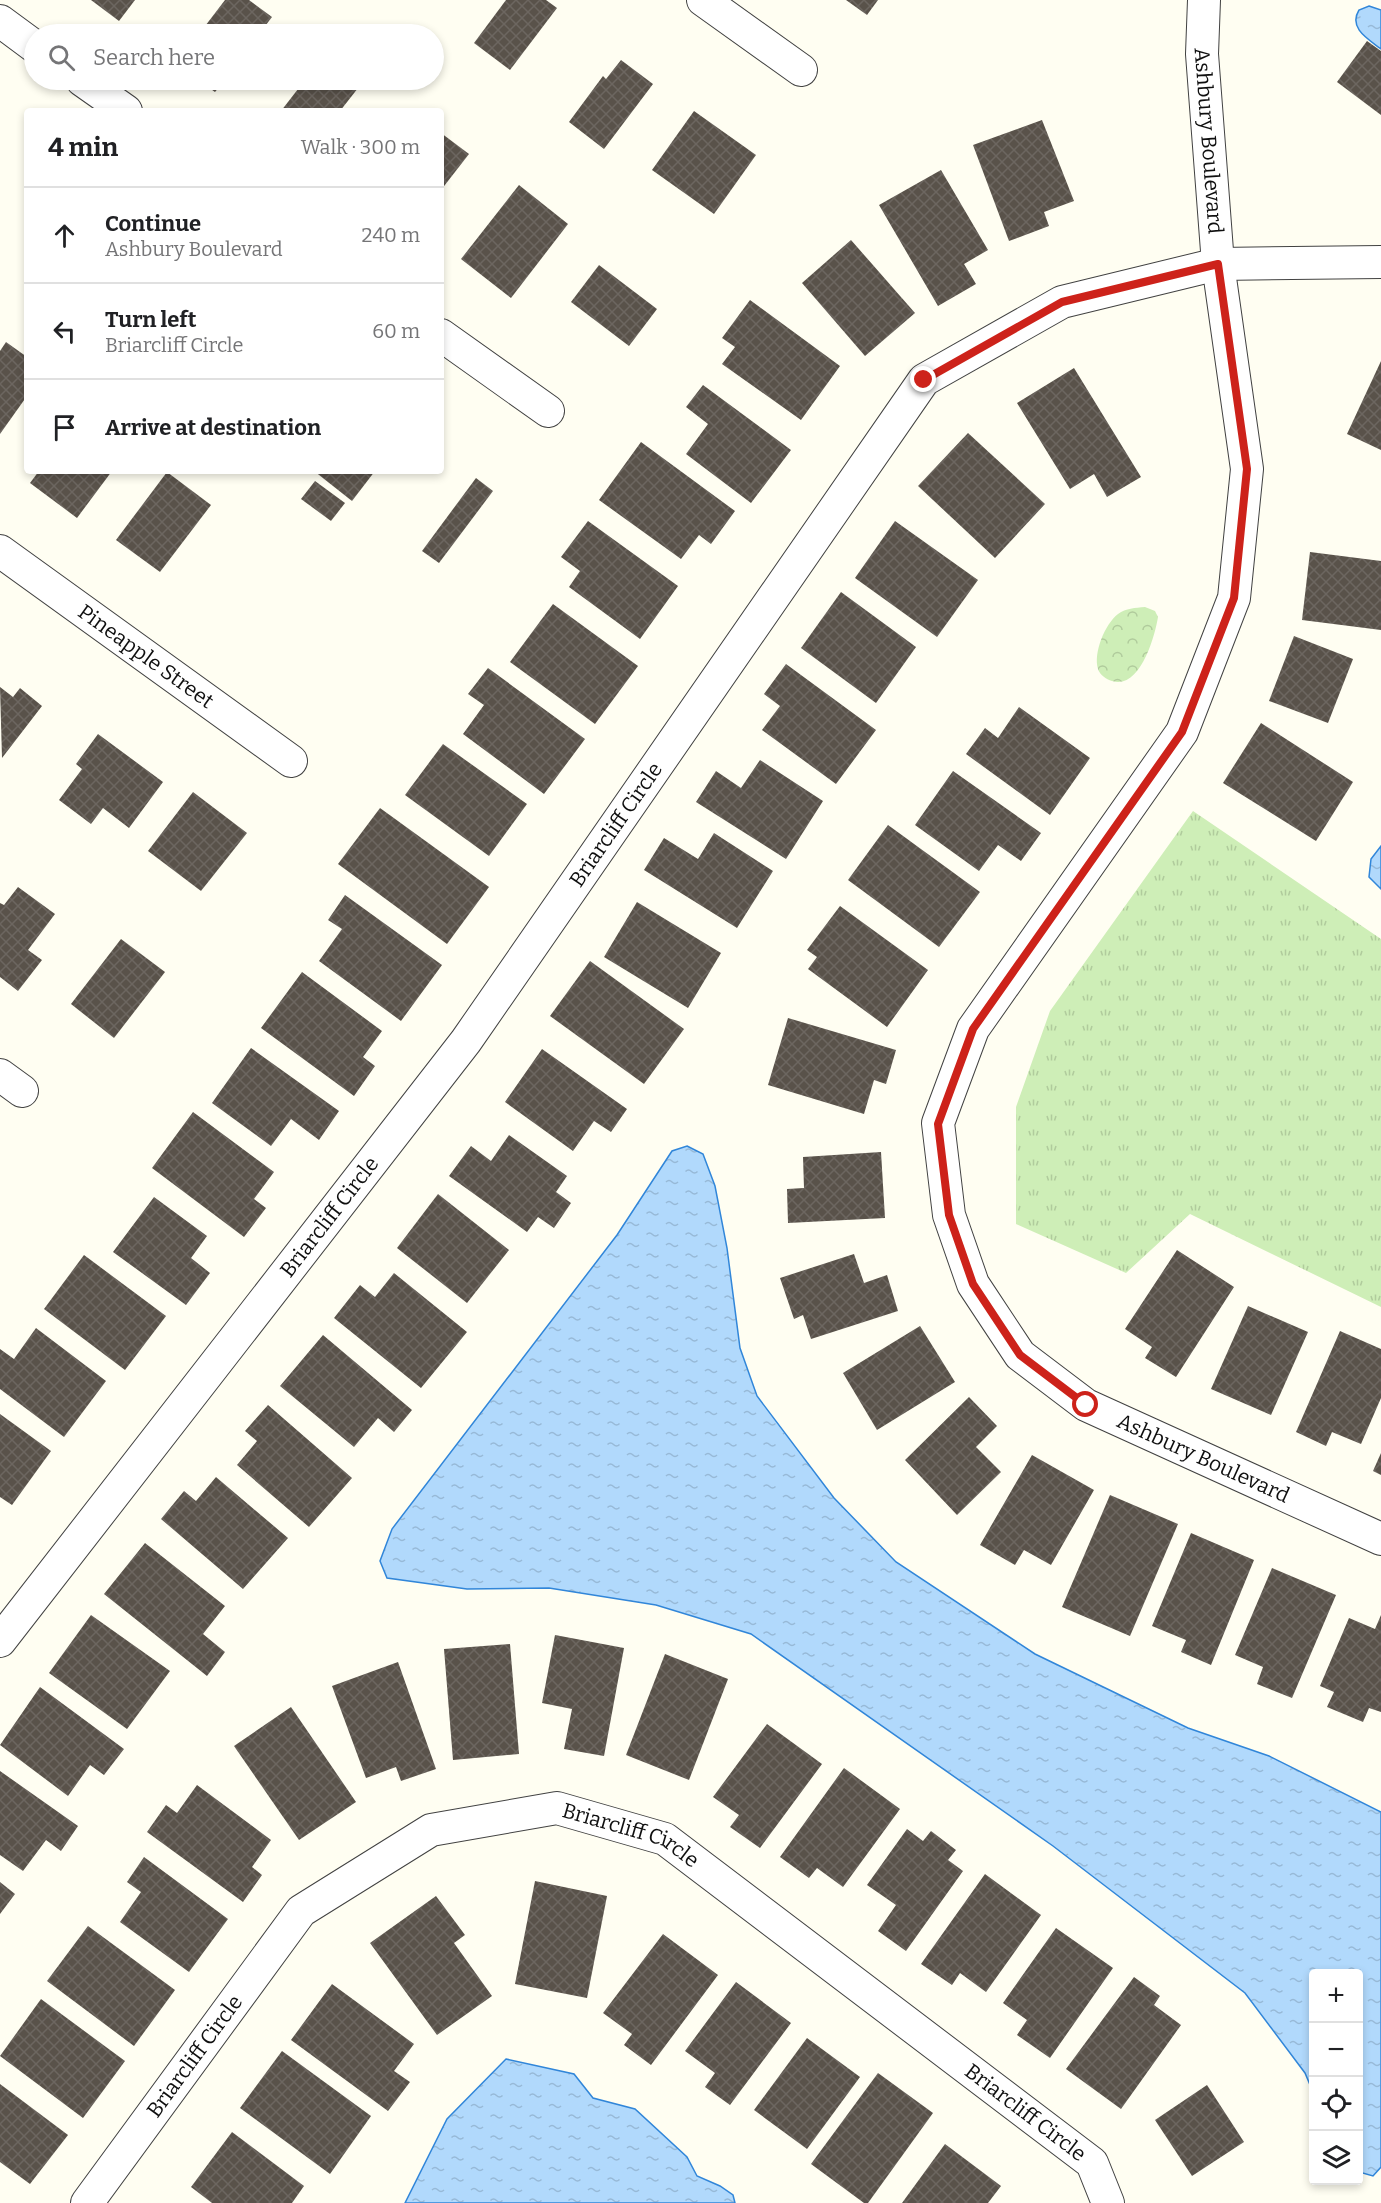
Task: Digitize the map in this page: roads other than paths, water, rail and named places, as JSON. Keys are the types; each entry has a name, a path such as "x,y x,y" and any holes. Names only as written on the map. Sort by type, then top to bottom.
{"street":[{"path":"703,0 801,70"},
{"name":"Ashbury Boulevard","path":"1204,0 1202,54 1218,264 1247,469 1234,598 1182,732 973,1029 938,1124 949,1215 973,1284 1020,1355 1086,1405 1381,1539"},
{"path":"0,21 24,39"},
{"path":"96,90 122,108"},
{"name":"Briarcliff Circle","path":"0,1641 466,1041 924,380 1062,302 1218,264 1381,262"},
{"path":"444,336 548,411"},
{"name":"Pineapple Street","path":"0,551 291,761"},
{"name":"Briarcliff Circle","path":"87,2203 301,1911 431,1830 557,1808 665,1839 1092,2163 1108,2203"}],"water":[{"path":"1369,6 1381,10 1381,49 1365,37 1356,22 1359,10"},
{"path":"1381,846 1381,889 1369,877 1371,859"},
{"path":"687,1146 703,1154 715,1186 727,1248 740,1348 757,1396 834,1498 896,1562 1035,1654 1188,1728 1269,1756 1381,1812 1381,2167 1373,2176 1363,2173 1363,1969 1309,1969 1309,2082 1305,2073 1245,1993 1053,1846 751,1634 656,1605 549,1588 467,1589 387,1578 380,1561 392,1529 617,1235 672,1151"},
{"path":"506,2059 574,2074 593,2098 635,2109 687,2157 697,2176 720,2186 733,2195 735,2203 405,2203 447,2119"}]}
